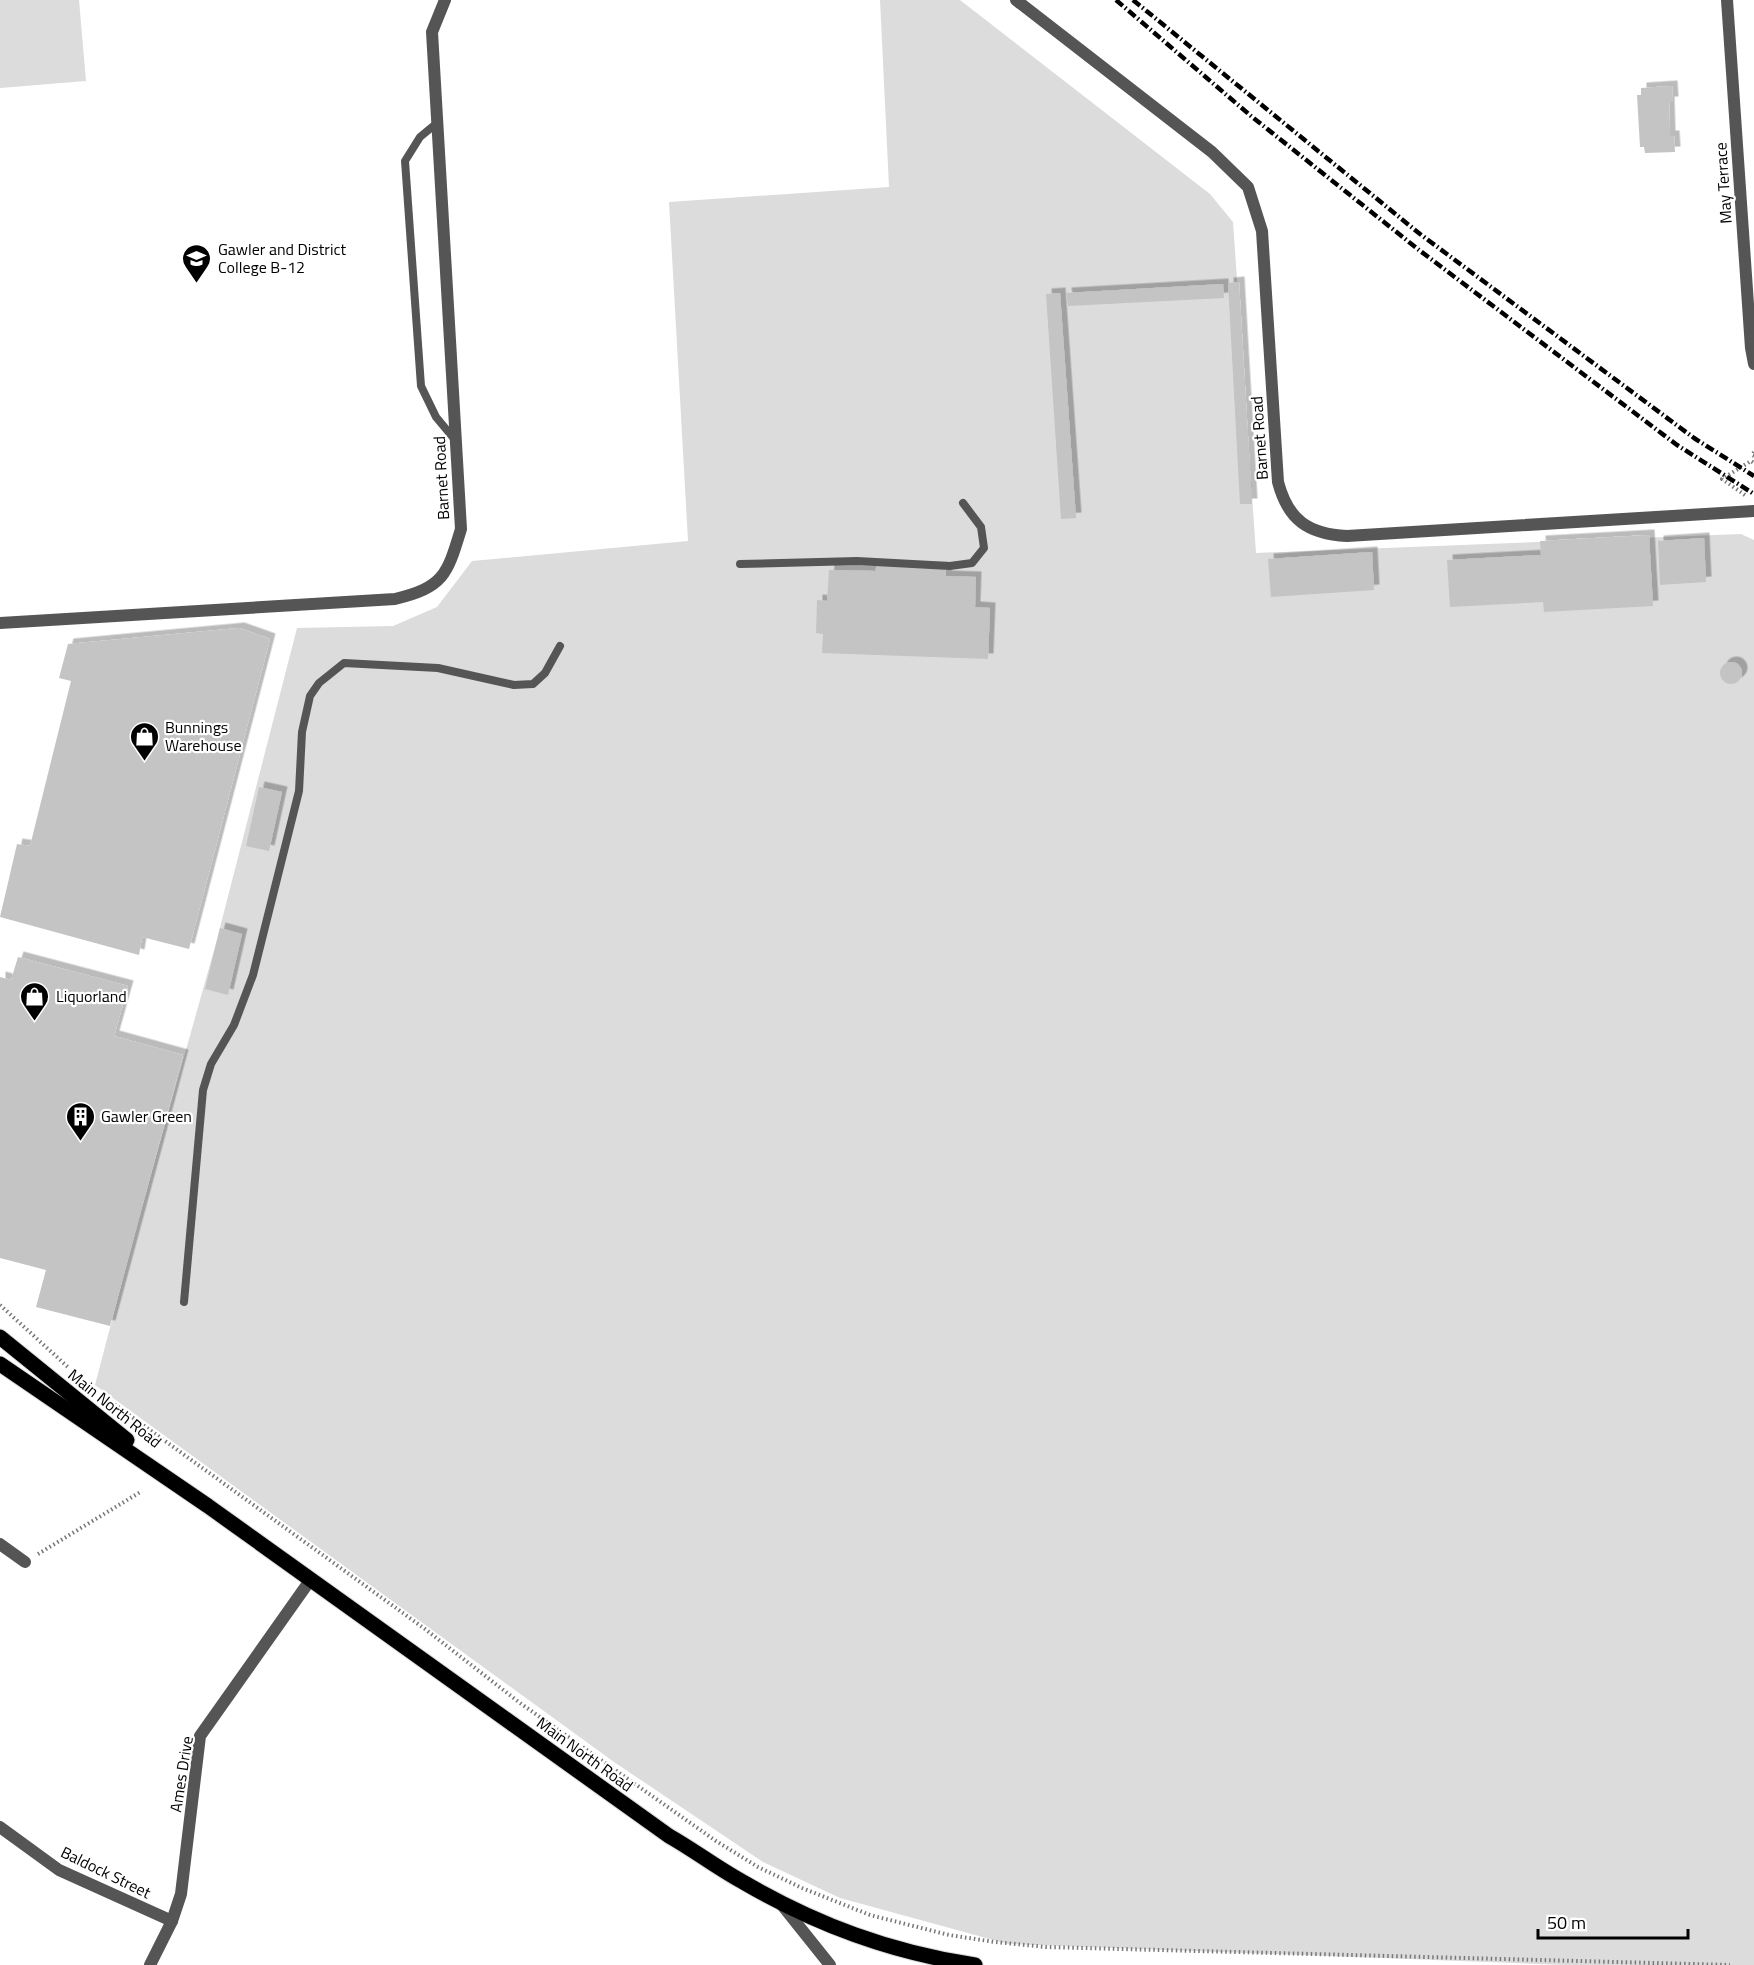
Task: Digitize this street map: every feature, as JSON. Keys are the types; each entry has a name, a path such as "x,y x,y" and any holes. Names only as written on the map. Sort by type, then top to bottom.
{"main road":[{"name":"Main North Road","path":"0,1337 208,1506"},
{"name":"Main North Road","path":"0,1364 208,1506 669,1836 744,1883 809,1916 866,1940 901,1951 975,1965"}],"street":[{"name":"Barnet Road","path":"0,622 351,602 395,598 418,593 436,584 453,555 461,529 432,32 445,0"},
{"name":"Barnet Road","path":"1016,0 1212,152 1248,187 1262,231 1278,482 1281,495 1289,510 1303,524 1329,535 1347,536 1754,511"},
{"name":"May Terrace","path":"1727,0 1751,348 1754,364"},
{"path":"0,1544 25,1562"},
{"name":"Ames Drive","path":"150,1965 172,1921 181,1894 200,1736 310,1579"},
{"name":"Baldock Street","path":"0,1827 59,1870 172,1921"},
{"path":"779,1901 830,1965"}],"lane":[{"path":"437,123 420,137 405,161 421,386 436,417 456,442"},
{"path":"740,564 857,561 950,566 972,563 984,548 981,527 963,503"},
{"path":"184,1302 203,1090 211,1064 234,1025 253,975 299,791 302,732 310,696 319,683 344,663 438,668 514,685 533,684 545,673 560,646"}],"path":[{"path":"1746,496 1722,480 1751,461 1754,462"},
{"path":"0,1305 69,1368"},
{"path":"106,1398 425,1629 520,1703 716,1841 758,1867 802,1888 870,1915 949,1935 1046,1947 1730,1965"},
{"path":"25,1562 142,1491"}],"shaded area":[{"path":"0,0 79,0 86,81 0,88"},
{"path":"880,0 960,0 1210,194 1233,222 1256,553 1741,534 1754,540 1754,1965 1566,1965 1008,1944 840,1898 763,1862 614,1762 95,1385 136,1228 216,943 297,628 393,626 437,607 472,561 688,541 669,202 889,187"}],"building":[{"path":"1672,86 1673,102 1669,102 1670,136 1674,136 1675,152 1645,153 1644,147 1640,147 1637,95 1641,95 1641,88"},
{"path":"1239,282 1252,504 1240,504 1228,283"},
{"path":"1223,284 1224,298 1068,306 1066,293"},
{"path":"1060,293 1076,518 1061,519 1046,294"},
{"path":"1649,535 1653,606 1544,612 1543,602 1450,607 1447,560 1541,555 1540,541"},
{"path":"1704,538 1706,582 1660,585 1658,541"},
{"path":"1372,552 1374,590 1271,597 1268,559"},
{"path":"877,566 946,568 946,576 976,577 975,607 990,608 988,659 822,653 823,634 816,633 817,600 827,601 829,570 875,571"},
{"name":"Bunnings Warehouse","path":"239,628 270,639 189,949 142,937 139,955 0,917 17,844 30,846 71,681 59,678 68,644"},
{"path":"1731,662 1739,665 1742,673 1739,681 1731,684 1723,681 1720,673 1723,665"},
{"path":"259,787 282,792 269,851 246,846"},
{"path":"220,928 242,934 228,995 205,989"},
{"name":"Gawler Green","path":"18,957 128,986 114,1036 183,1055 110,1326 36,1307 46,1270 0,1258 0,977 11,980"}],"railway":[{"path":"1116,0 1251,116 1419,250 1677,445 1754,494"},
{"path":"1133,0 1420,234 1694,438 1754,476"}],"place":[{"name":"Gawler and District College B-12","path":"197,284"},
{"name":"Bunnings Warehouse","path":"144,762"},
{"name":"Liquorland","path":"35,1022"},
{"name":"Gawler Green","path":"80,1142"}]}
